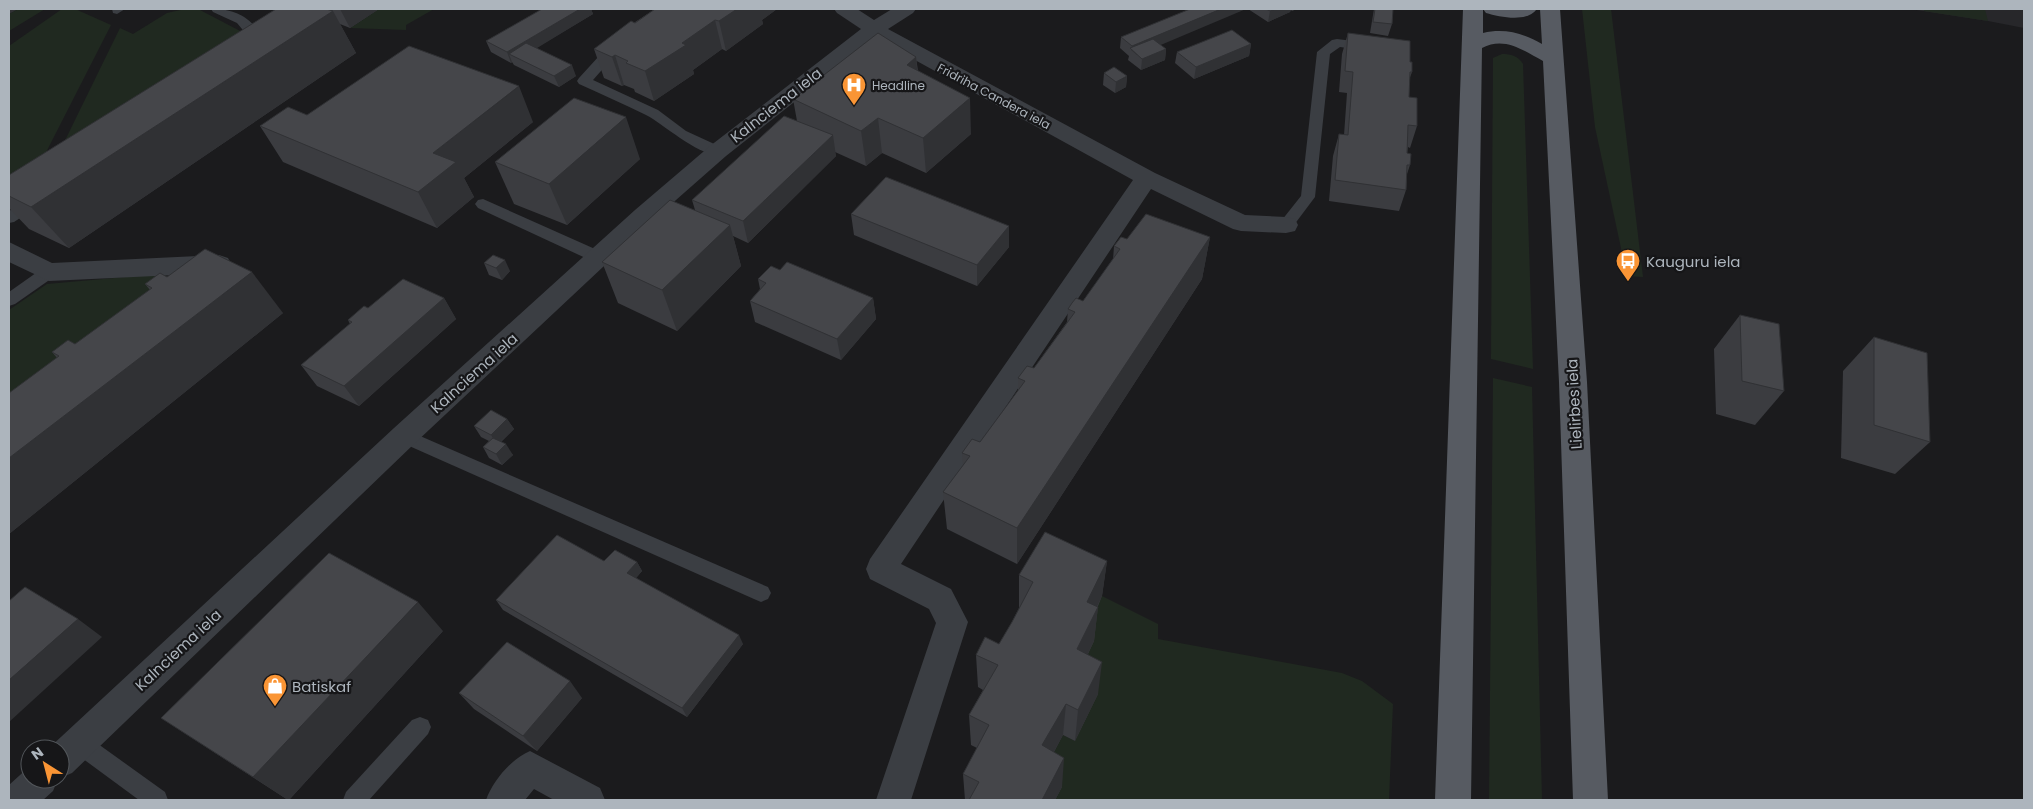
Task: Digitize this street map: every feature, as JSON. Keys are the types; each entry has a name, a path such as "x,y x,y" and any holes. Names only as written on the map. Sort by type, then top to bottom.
{"main road":[{"path":"1453,800 1473,9"},
{"path":"1493,9 1516,12 1527,9"},
{"name":"Lielirbes iela","path":"1550,9 1573,382 1591,800"},
{"path":"1472,45 1484,37 1514,37 1552,58"}],"street":[{"name":"Fridriha Candera iela","path":"844,9 873,29 1147,178 1241,223 1286,225"},
{"name":"Kalnciema iela","path":"70,751 404,436 598,257 718,151 873,29 906,9"},
{"path":"894,800 952,622 940,599 881,569 1147,178"},
{"path":"9,251 49,272 225,264 196,286"},
{"path":"503,800 530,768 588,800"},
{"path":"18,800 30,789"}],"lane":[{"path":"217,9 242,20 265,47 250,58"},
{"path":"621,39 584,81 653,113 681,134 718,151"},
{"path":"1286,225 1308,197 1324,52 1337,43 1382,49"},
{"path":"9,218 50,191"},
{"path":"483,204 598,257"},
{"path":"9,300 49,272"},
{"path":"404,436 762,593"},
{"path":"354,800 420,727"},
{"path":"70,753 157,800"}],"shaded area":[{"path":"18,9 45,9 9,31 9,14"},
{"path":"62,9 75,9 111,25 36,172 9,190 9,46"},
{"path":"185,9 200,10 244,33 53,165 120,28 133,34 167,13"},
{"path":"379,9 434,9 406,25 406,30 350,28"},
{"path":"1582,9 1611,9 1643,277 1627,276 1595,127"},
{"path":"1910,9 2024,9 2024,28 1988,21"},
{"path":"1924,9 1985,9 1988,21 1924,11"},
{"path":"1502,54 1514,56 1523,64 1533,369 1491,359 1493,58"},
{"path":"159,274 170,277 9,416 9,310 47,284"},
{"path":"1493,378 1532,387 1542,800 1489,800"},
{"path":"1102,596 1158,624 1158,639 1342,673 1362,681 1393,704 1389,800 1055,800 1041,775 1063,735 1075,741 1074,682 1083,636"}],"building":[{"path":"276,9 326,9 333,11 31,207 9,196 9,175"},
{"path":"542,9 580,9 507,52 486,41"},
{"path":"655,9 737,9 719,21 715,20 682,43 686,45 645,71 626,63 628,61 615,55 612,57 594,49 631,21 635,23"},
{"path":"1190,9 1221,9 1132,46 1121,37"},
{"path":"1375,9 1393,9 1392,24 1373,22"},
{"path":"1232,30 1251,44 1196,67 1177,52"},
{"path":"878,33 916,57 907,65 970,98 923,138 878,118 861,131 793,99"},
{"path":"1348,33 1410,41 1412,72 1410,72 1409,97 1417,98 1417,126 1408,125 1407,153 1411,154 1410,165 1407,165 1406,190 1335,180 1339,134 1348,135 1353,72 1345,71"},
{"path":"1153,39 1166,49 1142,59 1130,48"},
{"path":"526,43 572,65 554,76 509,54"},
{"path":"409,46 519,86 433,153 456,162 418,192 260,126 288,107 307,115"},
{"path":"1114,67 1127,76 1116,82 1104,73"},
{"path":"574,98 626,117 549,184 495,162"},
{"path":"784,116 833,135 743,221 692,200"},
{"path":"886,177 1009,226 977,265 851,214"},
{"path":"670,200 730,225 662,290 602,262"},
{"path":"1146,214 1210,237 1017,528 943,492 970,456 962,453 972,439 980,442 1025,381 1018,378 1027,366 1034,368 1075,312 1068,309 1072,303 1076,298 1083,301 1120,249 1114,246 1121,237 1127,239"},
{"path":"205,249 252,272 9,458 9,393 59,356 52,352 68,340 75,344 152,288 145,284 160,273 167,277"},
{"path":"493,255 505,260 496,268 484,263"},
{"path":"787,262 873,298 837,339 750,301 766,283 758,279 771,266 780,270"},
{"path":"403,279 444,298 344,386 301,365 352,322 348,320 364,306 368,308"},
{"path":"1740,315 1779,324 1784,391 1742,381"},
{"path":"1874,337 1927,353 1930,442 1874,425"},
{"path":"491,410 507,419 491,435 474,426"},
{"path":"493,438 506,444 496,454 483,447"},
{"path":"1045,532 1107,561 1087,602 1098,607 1077,649 1102,662 1078,710 1066,704 1042,745 1064,758 1042,800 969,800 979,782 963,774 989,725 969,715 998,665 976,655 985,637 999,644 1012,622 1033,582 1019,575"},
{"path":"557,535 604,561 615,550 637,562 627,573 739,635 682,708 496,600"},
{"path":"329,553 418,602 253,777 161,718"},
{"path":"25,587 78,619 9,680 9,601"},
{"path":"507,642 570,681 523,736 459,693"}],"place":[{"name":"Headline","path":"854,106"},
{"name":"Kauguru iela","path":"1628,282"},
{"name":"Batiskaf","path":"275,707"}]}
